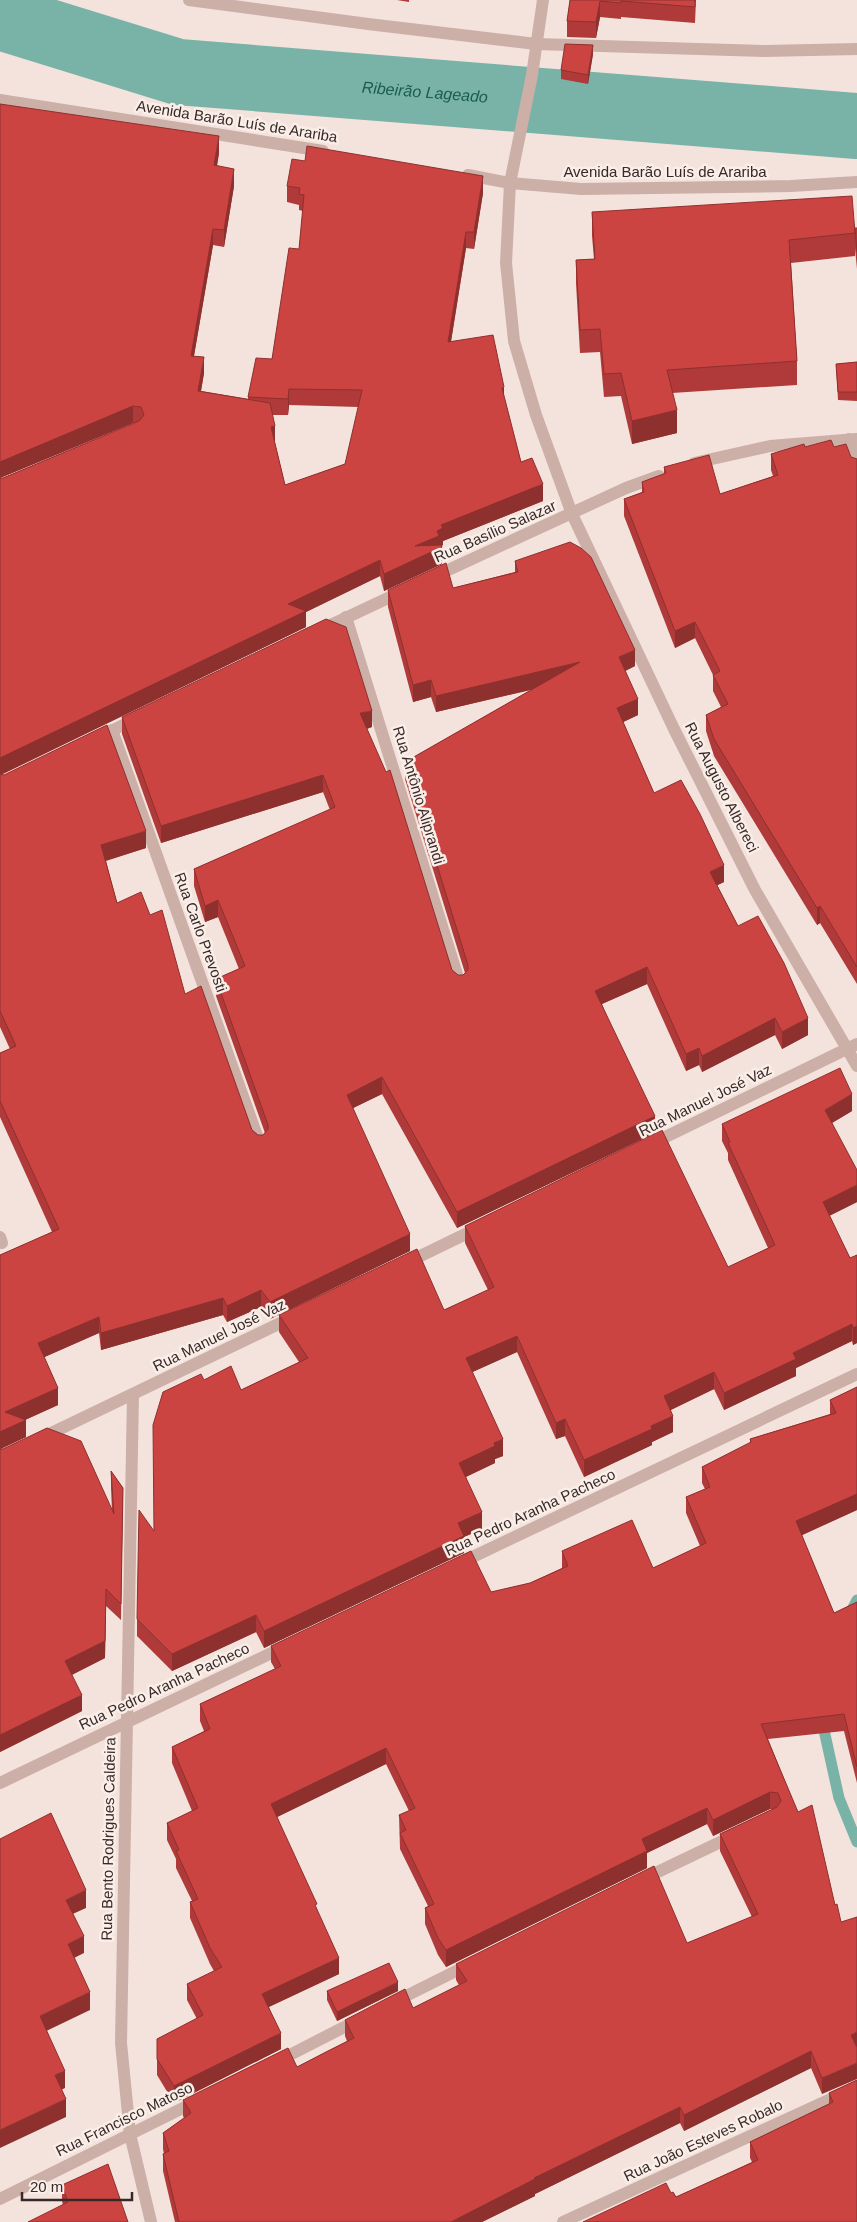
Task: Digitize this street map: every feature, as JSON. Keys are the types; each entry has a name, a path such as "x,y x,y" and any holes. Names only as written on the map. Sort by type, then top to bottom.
{"street":[{"path":"189,0 536,44 764,51 857,49"},
{"name":"Rua Augusto Albereci","path":"542,0 532,76 510,183 506,263 514,341 536,415 572,514 674,729 755,890 853,1046 857,1066"},
{"name":"Avenida Barão Luís de Arariba","path":"0,100 336,154"},
{"name":"Avenida Barão Luís de Arariba","path":"454,172 510,183 581,189 791,186 857,182"},
{"path":"853,439 857,468"},
{"name":"Rua Basílio Salazar","path":"312,633 626,488 695,462 770,446 853,439"},
{"name":"Rua Antônio Aliprandi","path":"346,616 460,984"},
{"path":"86,743 147,714"},
{"name":"Rua Carlo Prevosti","path":"112,730 260,1144"},
{"name":"Rua Manuel José Vaz","path":"643,1148 853,1046"},
{"path":"392,1269 491,1221"},
{"name":"Rua Manuel José Vaz","path":"27,1445 303,1312"},
{"name":"Rua Pedro Aranha Pacheco","path":"451,1568 857,1374"},
{"name":"Rua Bento Rodrigues Caldeira","path":"133,1395 121,2043 130,2134 151,2222"},
{"name":"Rua Pedro Aranha Pacheco","path":"0,1783 298,1640"},
{"path":"634,1883 747,1829"},
{"path":"266,2067 485,1956"},
{"name":"Rua João Esteves Robalo","path":"563,2222 857,2087"},
{"name":"Rua Francisco Matoso","path":"0,2199 213,2094"}],"building":[{"path":"570,0 695,0 695,7 600,1 596,22 567,21"},
{"path":"565,44 593,45 588,75 561,70"},
{"path":"0,104 219,136 214,165 234,169 224,230 213,229 191,356 204,357 198,391 270,403 275,426 271,427 285,485 345,464 362,390 289,389 288,399 248,397 256,358 272,359 289,248 299,249 304,195 299,194 300,188 287,186 292,159 305,161 307,146 483,176 474,232 466,232 448,342 493,335 504,387 502,388 521,462 532,458 543,484 441,525 443,528 437,531 439,536 415,546 441,545 442,547 384,574 380,560 288,604 306,611 0,758 0,478 139,421 144,415 141,407 133,406 0,462"},
{"path":"852,196 855,233 789,240 797,361 667,370 677,410 632,421 621,373 604,374 600,329 580,330 576,260 595,259 592,212"},
{"path":"855,228 857,228 857,252"},
{"path":"857,362 857,392 838,392 836,364"},
{"path":"831,440 834,447 846,444 851,457 857,459 857,967 820,906 817,908 714,739 706,715 728,704 713,675 720,671 695,622 675,631 624,499 644,492 642,482 666,473 664,467 709,455 720,494 778,475 771,454 804,444 805,447"},
{"path":"570,542 581,548 591,557 635,650 619,657 638,699 617,708 654,793 681,780 700,814 724,865 710,872 738,926 758,916 784,963 808,1018 782,1032 775,1018 702,1056 699,1048 686,1054 647,967 595,991 655,1116 457,1212 382,1077 347,1095 410,1234 270,1302 261,1290 227,1306 223,1298 101,1333 99,1317 38,1343 58,1388 5,1412 26,1420 0,1432 0,1255 59,1229 0,1101 0,1053 16,1046 0,1011 0,774 4,775 107,725 146,831 101,845 117,903 141,892 150,915 162,910 185,994 201,986 252,1130 258,1135 263,1135 268,1129 268,1125 216,979 245,966 218,900 205,906 194,869 335,807 323,775 161,826 122,717 326,619 346,627 372,711 360,713 386,772 390,770 452,970 458,975 463,975 468,970 468,965 405,762 580,662 436,696 431,680 413,685 388,590 446,563 453,588 518,572 515,561"},
{"path":"840,1068 852,1094 825,1110 857,1170 857,1185 823,1202 850,1258 857,1255 857,1326 853,1328 852,1324 793,1353 796,1359 724,1393 714,1372 664,1396 673,1416 651,1426 652,1429 584,1460 565,1419 556,1423 517,1336 466,1358 503,1439 494,1443 495,1446 459,1463 482,1512 458,1523 464,1536 264,1631 256,1615 172,1654 137,1619 139,1510 154,1531 153,1425 163,1392 201,1374 204,1380 231,1366 241,1390 308,1358 279,1315 417,1249 444,1310 494,1287 465,1226 662,1130 728,1267 775,1245 728,1143 730,1142 722,1124"},
{"path":"857,1387 857,1494 796,1521 834,1613 857,1602 857,1767 844,1714 761,1724 798,1812 812,1805 835,1905 837,1904 841,1922 857,1917 857,2032 851,2035 857,2048 857,2063 822,2078 811,2051 684,2115 680,2107 534,2178 451,2222 179,2222 163,2154 169,2151 163,2133 191,2113 183,2100 288,2048 297,2067 354,2038 345,2020 405,1989 413,2008 467,1981 456,1964 654,1866 687,1943 758,1914 720,1834 777,1807 781,1801 778,1793 770,1792 713,1820 707,1808 642,1839 647,1851 446,1950 438,1938 425,1908 434,1904 400,1833 406,1830 399,1815 415,1808 386,1748 271,1804 317,1904 315,1905 339,1958 262,1994 281,2033 174,2086 157,2059 157,2039 203,2015 187,1984 222,1967 210,1948 190,1902 198,1899 176,1851 179,1850 167,1823 198,1808 172,1747 210,1729 200,1704 281,1666 271,1646 471,1551 491,1592 530,1583 568,1566 562,1551 632,1520 653,1568 706,1543 686,1497 710,1487 702,1467 751,1442 750,1439 836,1413 830,1400"},
{"path":"47,1428 81,1441 114,1514 111,1471 123,1488 121,1604 106,1589 105,1641 65,1661 82,1695 0,1735 0,1449"},
{"path":"51,1813 86,1890 66,1900 84,1936 68,1944 90,1992 40,2016 65,2071 55,2075 66,2099 0,2130 0,1839"},
{"path":"389,1963 398,1982 337,2012 327,1991"},
{"path":"857,2080 857,2222 583,2222 666,2183 671,2193 673,2192 676,2197 758,2160 750,2142 833,2102 829,2093"},
{"path":"108,2164 128,2222 28,2222 68,2202 62,2185"}],"waterway":[{"name":"Ribeirão Lageado","path":"0,17 178,72 857,126"},
{"path":"848,1617 857,1600"},
{"path":"825,1719 824,1730 839,1798 857,1842"}]}
